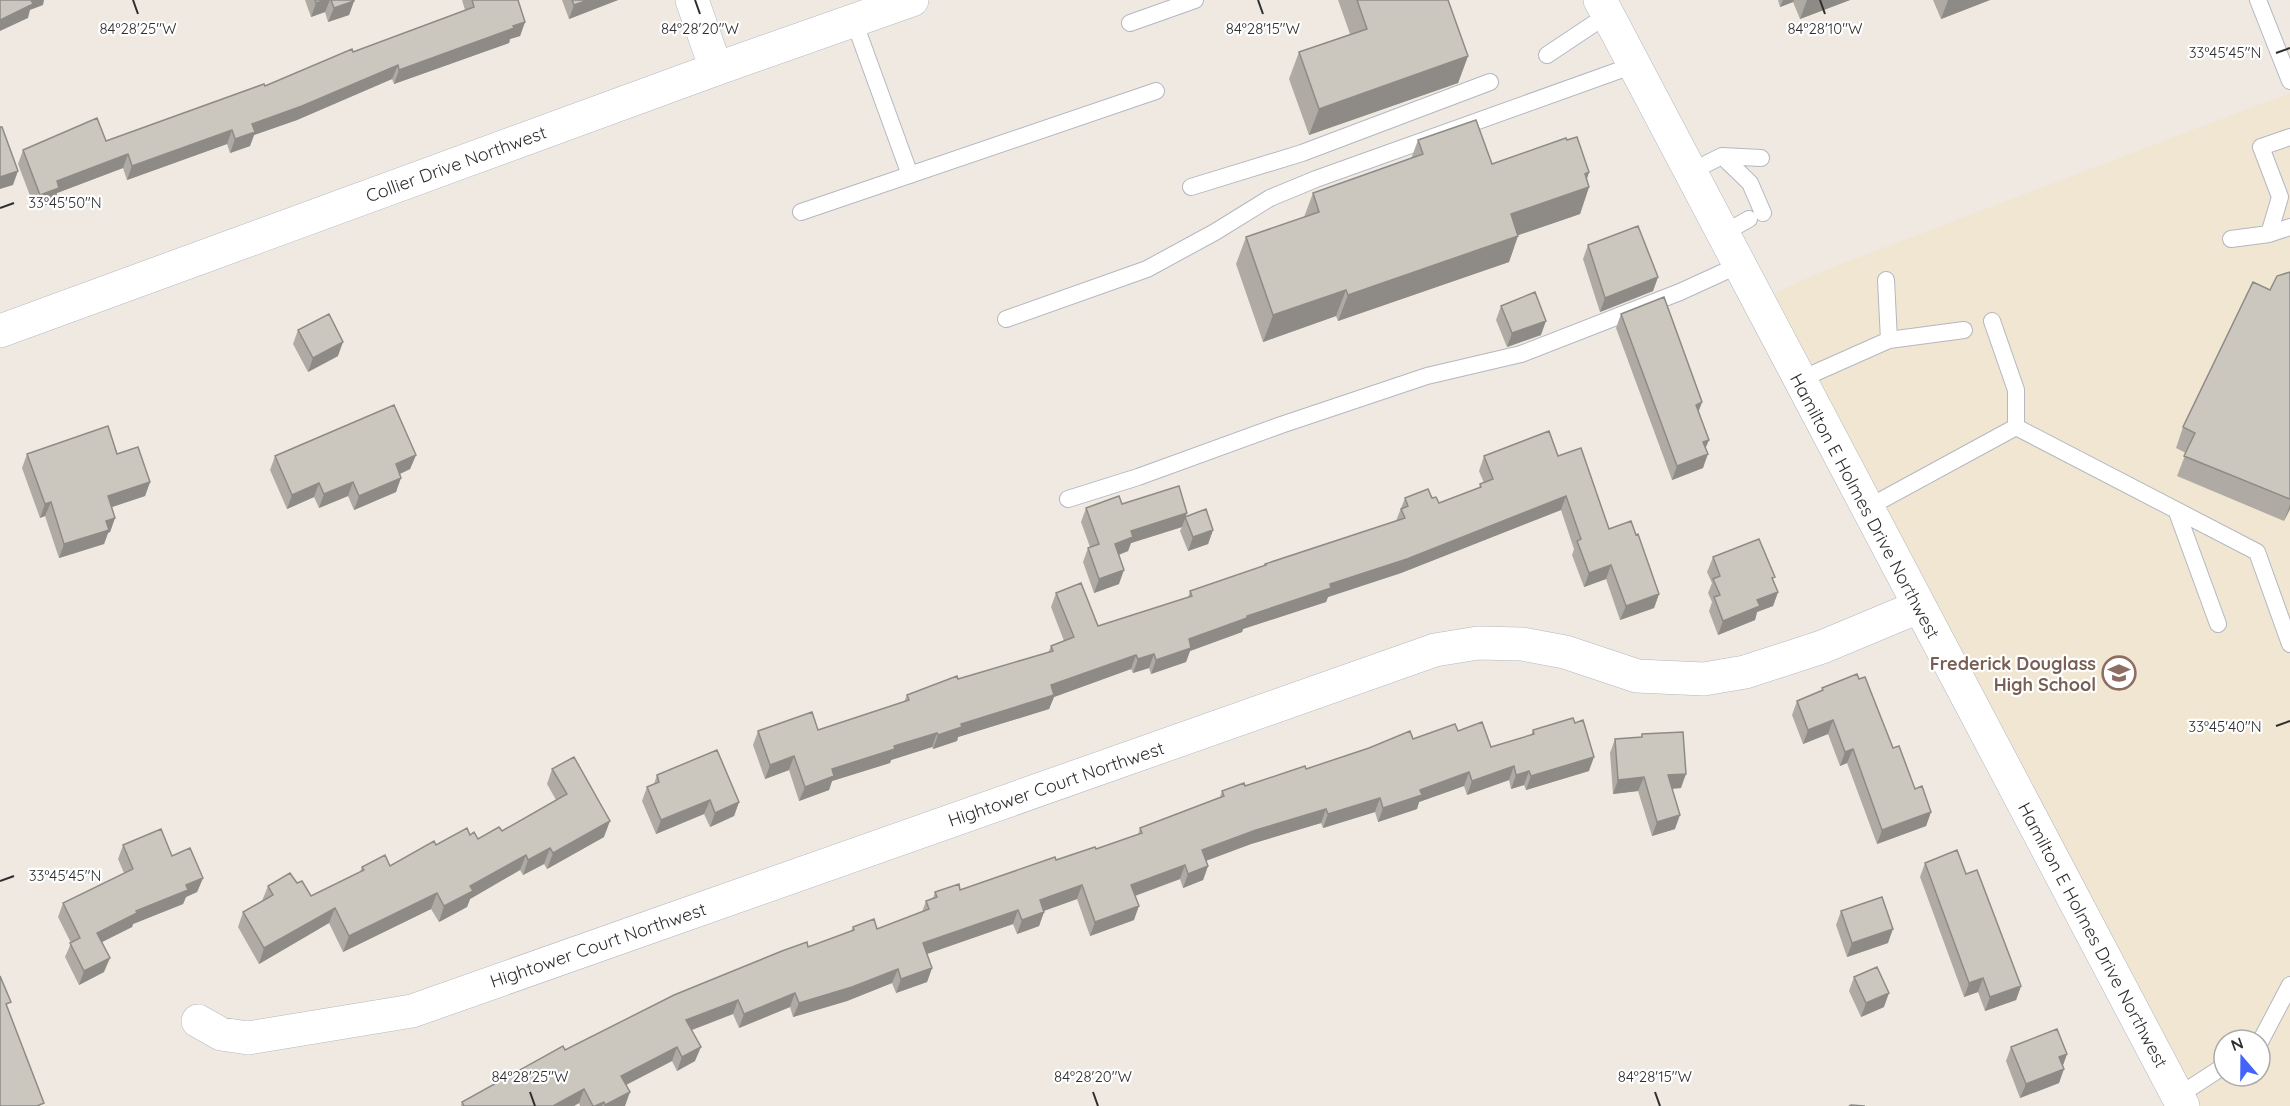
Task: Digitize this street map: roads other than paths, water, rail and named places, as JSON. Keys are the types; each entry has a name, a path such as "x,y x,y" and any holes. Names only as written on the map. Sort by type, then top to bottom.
{"main road":[{"path":"692,0 716,69"},
{"name":"Collier Drive Northwest","path":"0,330 716,69 912,0"},
{"name":"Hamilton E Holmes Drive Northwest","path":"1604,8 1690,172 1745,222 1739,265 2180,1101"},
{"name":"Hightower Court Northwest","path":"198,1021 221,1034 248,1038 412,1011 1435,650 1478,643 1522,644 1565,652 1637,676 1704,680 1745,672 1822,647 1918,607"}],"lane":[{"path":"2258,0 2290,81"},
{"path":"1130,23 1185,2"},
{"path":"1547,55 1604,8"},
{"path":"854,21 910,175"},
{"path":"1006,319 1147,269 1215,232 1270,198 1316,179 1634,65"},
{"path":"1191,187 1302,153 1490,82"},
{"path":"801,212 1156,91"},
{"path":"2269,234 2280,197 2261,147 2290,137"},
{"path":"1690,172 1722,156 1761,158"},
{"path":"1722,156 1750,183 1745,222"},
{"path":"2230,238 2269,234 2290,227"},
{"path":"1068,499 1138,477 1281,424 1426,376 1521,354 1680,292 1739,265"},
{"path":"1886,279 1889,340"},
{"path":"1992,321 2016,390 2016,427"},
{"path":"1799,380 1889,340 1964,330"},
{"path":"1867,508 2016,427"},
{"path":"2016,427 2258,552 2290,644"},
{"path":"2177,512 2218,624"},
{"path":"2267,1028 2290,985"},
{"path":"2180,1101 2212,1076"}],"place":[{"name":"Frederick Douglass High School","path":"2119,673"}]}
